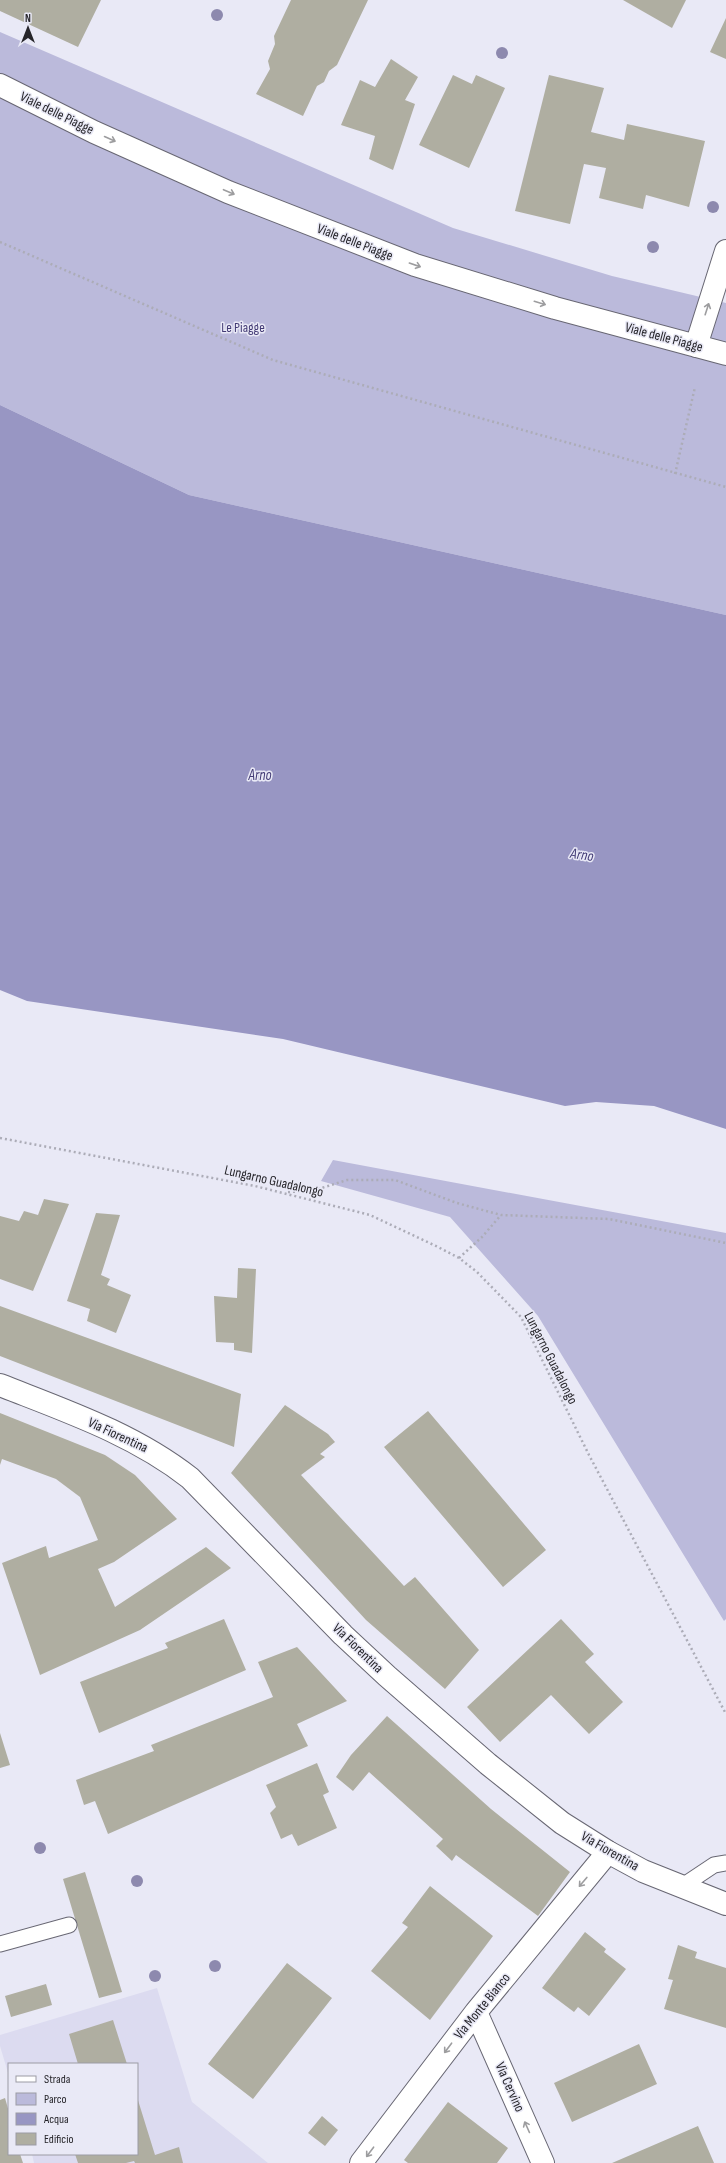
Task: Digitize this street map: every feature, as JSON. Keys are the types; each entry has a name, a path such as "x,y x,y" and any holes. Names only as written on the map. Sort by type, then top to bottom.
{"street":[{"name":"Viale delle Piagge","path":"0,85 94,132 228,192 415,265 555,308 726,354"},
{"path":"696,346 726,251"},
{"name":"Via Fiorentina","path":"0,1385 115,1432 139,1444 170,1463 190,1478 343,1635 387,1676 488,1764 562,1823 608,1852 644,1871 726,1904"},
{"name":"Via Monte Bianco","path":"361,2163 476,2012 608,1852"},
{"name":"Via Cervino","path":"476,2012 543,2163"}],"lane":[{"path":"681,1887 714,1865 726,1863"},
{"path":"0,1944 70,1925"}],"path":[{"path":"0,242 273,360 675,474 726,487"},
{"path":"675,474 695,387"},
{"name":"Lungarno Guadalongo","path":"0,1138 286,1192 370,1215 412,1234 458,1258 477,1272 521,1317 589,1455 726,1714"},
{"path":"286,1192 312,1191 347,1180 395,1180 457,1203 501,1214 610,1219 726,1243"},
{"path":"458,1258 482,1237 501,1214"}],"shaded area":[{"path":"157,1988 192,2102 268,2163 34,2163 32,2155 138,2155 138,2063 8,2063 8,2073 0,2046 0,2035"}],"green space":[{"name":"Le Piagge","path":"0,32 453,228 612,276 726,303 726,615 189,495 0,405"},
{"path":"333,1160 726,1233 726,1619 724,1621 538,1316 450,1217 321,1181"}],"water":[{"name":"Arno","path":"0,405 189,495 726,615 726,1129 654,1106 596,1102 565,1106 283,1039 27,1001 0,990"}],"building":[{"path":"0,0 101,0 78,47 0,11"},
{"path":"291,0 368,0 337,65 329,71 324,82 317,86 303,116 256,94 270,69 268,61 275,44 274,36"},
{"path":"623,0 686,0 672,28"},
{"path":"726,18 726,59 710,52"},
{"path":"391,59 418,77 405,100 415,104 393,170 369,159 375,136 341,125 360,80 375,87"},
{"path":"453,75 472,84 476,75 505,88 469,168 419,145"},
{"path":"549,75 604,88 591,132 624,140 627,124 705,141 689,207 646,195 643,209 599,198 606,168 584,164 570,224 515,211"},
{"path":"44,1199 69,1204 33,1291 0,1279 0,1216 19,1221 24,1211 38,1215"},
{"path":"96,1213 120,1215 101,1275 110,1279 107,1285 131,1295 116,1333 87,1321 90,1309 67,1301"},
{"path":"238,1268 256,1269 252,1353 234,1350 234,1343 216,1342 214,1296 237,1298"},
{"path":"0,1306 241,1394 234,1447 0,1356"},
{"path":"285,1405 328,1434 335,1442 320,1454 325,1457 301,1475 404,1586 415,1577 479,1650 445,1689 366,1620 231,1473"},
{"path":"428,1411 546,1550 503,1587 384,1447"},
{"path":"0,1413 105,1455 135,1475 177,1519 114,1562 98,1569 115,1607 206,1547 231,1568 140,1630 40,1675 2,1563 46,1546 49,1558 98,1540 80,1497 56,1479 2,1459 0,1465"},
{"path":"224,1619 246,1670 99,1733 80,1682 168,1648 165,1643"},
{"path":"561,1619 594,1654 585,1662 623,1702 589,1734 551,1695 500,1742 467,1707"},
{"path":"297,1647 347,1701 297,1724 308,1746 108,1834 95,1801 84,1805 76,1780 154,1751 151,1745 273,1697 258,1662"},
{"path":"387,1716 491,1809 570,1872 538,1916 456,1855 452,1861 436,1846 443,1839 369,1772 353,1791 336,1777 351,1755"},
{"path":"0,1733 10,1765 0,1768"},
{"path":"317,1763 329,1792 323,1795 337,1828 298,1846 292,1834 281,1839 270,1813 276,1807 266,1785"},
{"path":"85,1872 122,1992 99,1998 63,1879"},
{"path":"430,1886 493,1936 430,2020 371,1971 408,1927 402,1923"},
{"path":"585,1932 606,1949 604,1952 626,1969 589,2016 578,2007 574,2012 542,1988"},
{"path":"678,1945 697,1952 695,1958 726,1968 726,2028 664,2009 673,1980 668,1979"},
{"path":"287,1963 332,1998 253,2099 208,2064"},
{"path":"46,1984 52,2005 11,2017 5,1996"},
{"path":"113,2020 127,2063 78,2063 69,2034"},
{"path":"639,2044 657,2084 572,2122 554,2083"},
{"path":"5,2098 8,2108 8,2155 20,2155 23,2163 0,2163 0,2100"},
{"path":"138,2100 155,2155 179,2147 183,2163 135,2163 134,2161 126,2163 78,2163 75,2155 138,2155"},
{"path":"448,2102 508,2148 497,2163 408,2163 404,2160"},
{"path":"322,2116 338,2130 325,2146 308,2133"},
{"path":"698,2126 714,2163 612,2163"}]}
